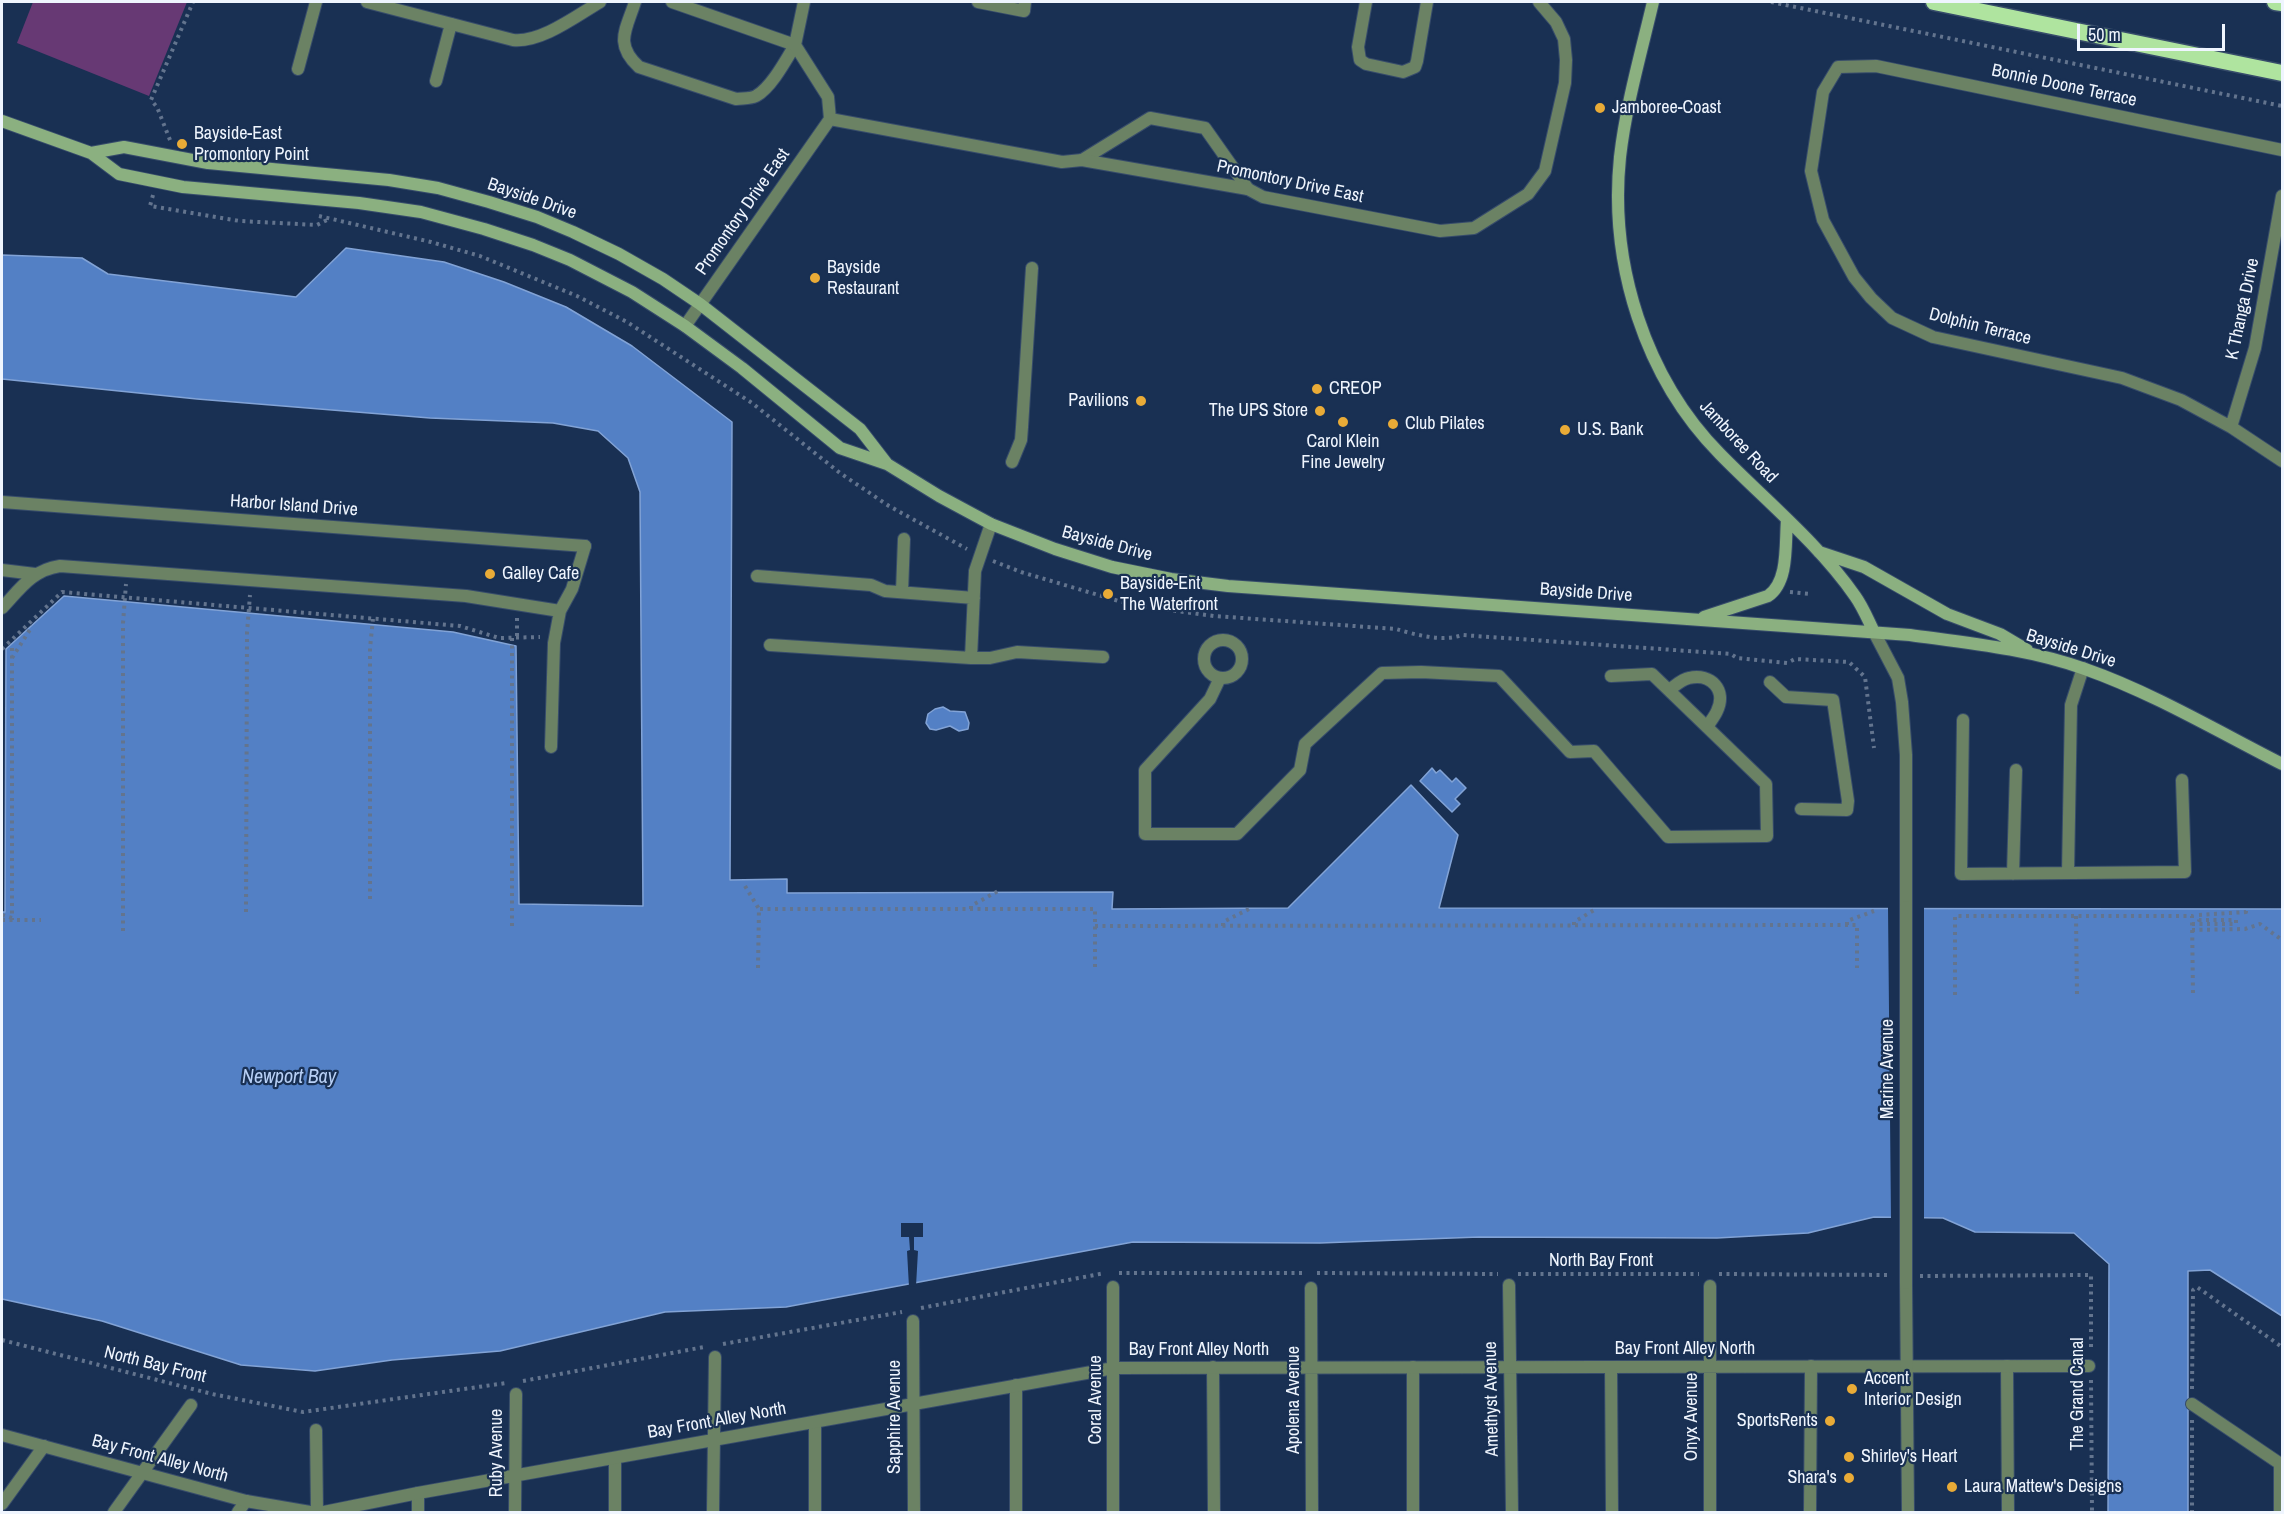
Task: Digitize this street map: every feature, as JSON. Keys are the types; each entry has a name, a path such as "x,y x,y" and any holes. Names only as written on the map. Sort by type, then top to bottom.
{"highway":[{"path":"1934,2 2283,73"},
{"path":"2275,2 2283,3"}],"main road":[{"name":"Jamboree Road","path":"1653,2 1620,157 1620,230 1625,265 1634,303 1648,345 1666,383 1689,418 1718,452 1817,551 1856,596 1874,632"},
{"name":"Bayside Drive","path":"2,121 91,153 119,174 183,187 359,203 421,212 484,228 570,260 632,292 685,326 742,368 840,448 887,464 991,524 1055,549 1112,567 1171,579 1228,586 1874,632 1932,638 2036,655 2083,668 2118,682 2283,764"},
{"name":"Bayside Drive","path":"91,153 124,147 200,162 389,180 438,188 489,202 573,232 663,279 733,328 860,429 887,464"},
{"path":"1696,620 1768,596 1775,591 1782,573 1787,520"},
{"path":"1817,551 1864,567 1947,614 2000,634 2036,655"}],"street":[{"path":"297,69 316,2"},
{"path":"367,2 513,40 525,41 538,37 600,2"},
{"path":"636,2 623,42 628,57 639,67 736,99 753,97 762,92 783,66 795,45 804,2"},
{"path":"672,2 703,6 795,45 828,97 830,119"},
{"path":"978,2 1024,11 1025,2"},
{"path":"1366,2 1358,47 1360,60 1366,64 1403,72 1415,67 1418,61 1427,2"},
{"name":"Promontory Drive East","path":"685,326 830,119 1062,162 1082,160 1248,189 1263,197 1440,231 1474,228 1528,194 1545,171 1565,83 1566,60 1564,39 1556,22 1539,2"},
{"path":"436,81 451,24"},
{"name":"Bonnie Doone Terrace","path":"1838,67 1876,66 2283,150"},
{"name":"Dolphin Terrace","path":"1838,67 1823,92 1811,171 1823,220 1854,276 1871,298 1892,318 1933,337 2121,378 2181,400 2231,427 2283,461"},
{"path":"1082,160 1150,118 1204,128 1248,189"},
{"name":"K Thanga Drive","path":"2231,427 2255,348 2283,196"},
{"path":"1012,462 1021,440 1032,268"},
{"name":"Harbor Island Drive","path":"2,502 585,546 572,589 560,611"},
{"path":"971,658 975,572 991,524"},
{"path":"902,592 904,539"},
{"path":"2,608 35,574 45,568 60,566 466,596 560,611 556,637 551,747"},
{"path":"2,570 35,574"},
{"path":"758,576 871,585 885,591 974,598"},
{"name":"Marine Avenue","path":"1874,632 1898,678 1906,755 1908,1512"},
{"path":"770,645 971,658 990,658 1017,652 1103,657"},
{"path":"2068,873 2071,705 2083,668"},
{"path":"1220,678 1210,699 1145,770 1145,834 1237,834 1300,770 1305,744 1382,673 1421,672 1499,676 1570,752 1594,751 1668,837 1767,836 1766,784 1652,674 1611,676"},
{"path":"1669,690 1687,678 1705,677 1716,684 1721,695 1718,711 1707,727"},
{"path":"1770,682 1786,697 1833,700 1848,810 1801,809"},
{"path":"1963,720 1961,874 2185,872 2182,780"},
{"path":"2013,874 2016,770"},
{"name":"Amethyst Avenue","path":"1511,1279 1512,1512"},
{"name":"Onyx Avenue","path":"1710,1286 1710,1512"},
{"name":"Coral Avenue","path":"1113,1287 1113,1512"},
{"name":"Apolena Avenue","path":"1311,1288 1312,1512"},
{"name":"Sapphire Avenue","path":"913,1321 914,1512"},
{"path":"713,1512 712,1440 715,1357"},
{"name":"Bay Front Alley North","path":"324,1512 418,1493 1114,1368 2007,1366 2090,1361"},
{"path":"1810,1512 1811,1366"},
{"path":"2007,1366 2008,1512"},
{"path":"1213,1367 1214,1512"},
{"path":"1611,1367 1612,1512"},
{"path":"1413,1368 1413,1512"},
{"path":"1016,1385 1016,1512"},
{"name":"Ruby Avenue","path":"515,1512 516,1394"},
{"path":"2192,1404 2281,1465 2280,1512"},
{"path":"114,1512 191,1405"},
{"path":"815,1422 815,1512"},
{"path":"316,1430 317,1512"},
{"name":"Bay Front Alley North","path":"2,1435 246,1501 310,1512"},
{"path":"2,1504 44,1446"},
{"path":"615,1458 615,1512"},
{"path":"418,1493 418,1512"},
{"path":"238,1512 246,1501"}],"path":[{"path":"171,139 157,107 151,100 192,2"},
{"path":"1771,2 2283,106"},
{"path":"150,206 240,221 317,225 329,219 431,242 480,256 543,281 627,322 752,403 782,429 870,493 912,520 980,555 1021,572 1132,605 1214,616 1396,629 1412,634 1453,638 1462,635 1731,654 1737,658 1787,663 1795,659 1849,662 1865,677 1874,748"},
{"path":"2,649 62,591 460,626 499,638 556,637"},
{"path":"1786,592 1811,594"},
{"path":"123,931 124,597"},
{"path":"246,912 249,608"},
{"path":"370,899 370,648 373,619"},
{"path":"12,658 32,628 30,626"},
{"path":"512,638 512,926"},
{"path":"12,648 12,919"},
{"path":"745,886 759,909 758,968"},
{"path":"971,909 971,906 998,891"},
{"path":"2193,927 2236,924 2236,920 2199,920 2199,915 2246,912 2246,907"},
{"path":"759,909 1095,909 1095,968"},
{"path":"1223,926 1223,922 1249,909"},
{"path":"1574,925 1574,922 1596,909"},
{"path":"1847,925 1847,921 1874,911"},
{"path":"2,915 12,919"},
{"path":"1955,995 1955,916 2193,916 2193,995"},
{"path":"2076,916 2077,996"},
{"path":"2,920 41,920"},
{"path":"2193,927 2245,929 2260,924 2283,940"},
{"path":"1095,926 1857,925 1857,968"},
{"path":"1111,1272 1500,1274"},
{"name":"North Bay Front","path":"1511,1279 1893,1275"},
{"name":"The Grand Canal","path":"1917,1275 2091,1275 2090,1361"},
{"path":"2193,1290 2197,1287 2283,1347"},
{"name":"North Bay Front","path":"2,1340 212,1394 303,1412"},
{"name":"The Grand Canal","path":"2091,1379 2092,1512"}],"shaded area":[{"path":"33,2 187,2 149,96 17,43"}],"water":[{"name":"Newport Bay","path":"346,248 444,262 504,282 566,307 632,346 732,422 730,880 787,879 787,893 1113,892 1112,909 1288,908 1411,785 1458,835 1439,908 2282,909 2282,1316 2210,1270 2188,1271 2188,1512 2108,1512 2109,1264 2074,1233 1975,1232 1943,1218 1874,1217 1808,1233 1717,1238 1479,1237 1320,1243 1133,1242 786,1307 665,1312 500,1351 392,1360 315,1371 241,1365 102,1321 2,1299 2,912 5,912 6,649 64,596 453,632 516,646 519,904 643,906 640,492 628,458 598,431 553,423 430,418 197,399 2,379 2,255 82,258 108,274 296,297"},
{"path":"943,707 950,711 965,712 969,723 968,729 959,731 950,726 936,730 930,729 926,723 928,714"},
{"path":"1432,768 1436,773 1440,770 1452,782 1456,778 1466,788 1455,799 1460,804 1452,812 1420,781"}],"pier":[{"path":"1888,907 1924,907 1924,1220 1891,1220"},
{"path":"901,1223 923,1223 923,1237 914,1237 914,1250 918,1251 916,1286 909,1287 907,1251 910,1250 909,1237 901,1237"}],"place":[{"name":"Jamboree-Coast","path":"1600,108"},
{"name":"Bayside-East Promontory Point","path":"182,144"},
{"name":"Bayside Restaurant","path":"815,278"},
{"name":"CREOP","path":"1317,389"},
{"name":"Pavilions","path":"1141,401"},
{"name":"The UPS Store","path":"1320,411"},
{"name":"Carol Klein Fine Jewelry","path":"1343,422"},
{"name":"Club Pilates","path":"1393,424"},
{"name":"U.S. Bank","path":"1565,430"},
{"name":"Galley Cafe","path":"490,574"},
{"name":"Bayside-Ent The Waterfront","path":"1108,594"},
{"name":"Accent Interior Design","path":"1852,1389"},
{"name":"SportsRents","path":"1830,1421"},
{"name":"Shirley's Heart","path":"1849,1457"},
{"name":"Shara's","path":"1849,1478"},
{"name":"Laura Mattew's Designs","path":"1952,1487"}]}
